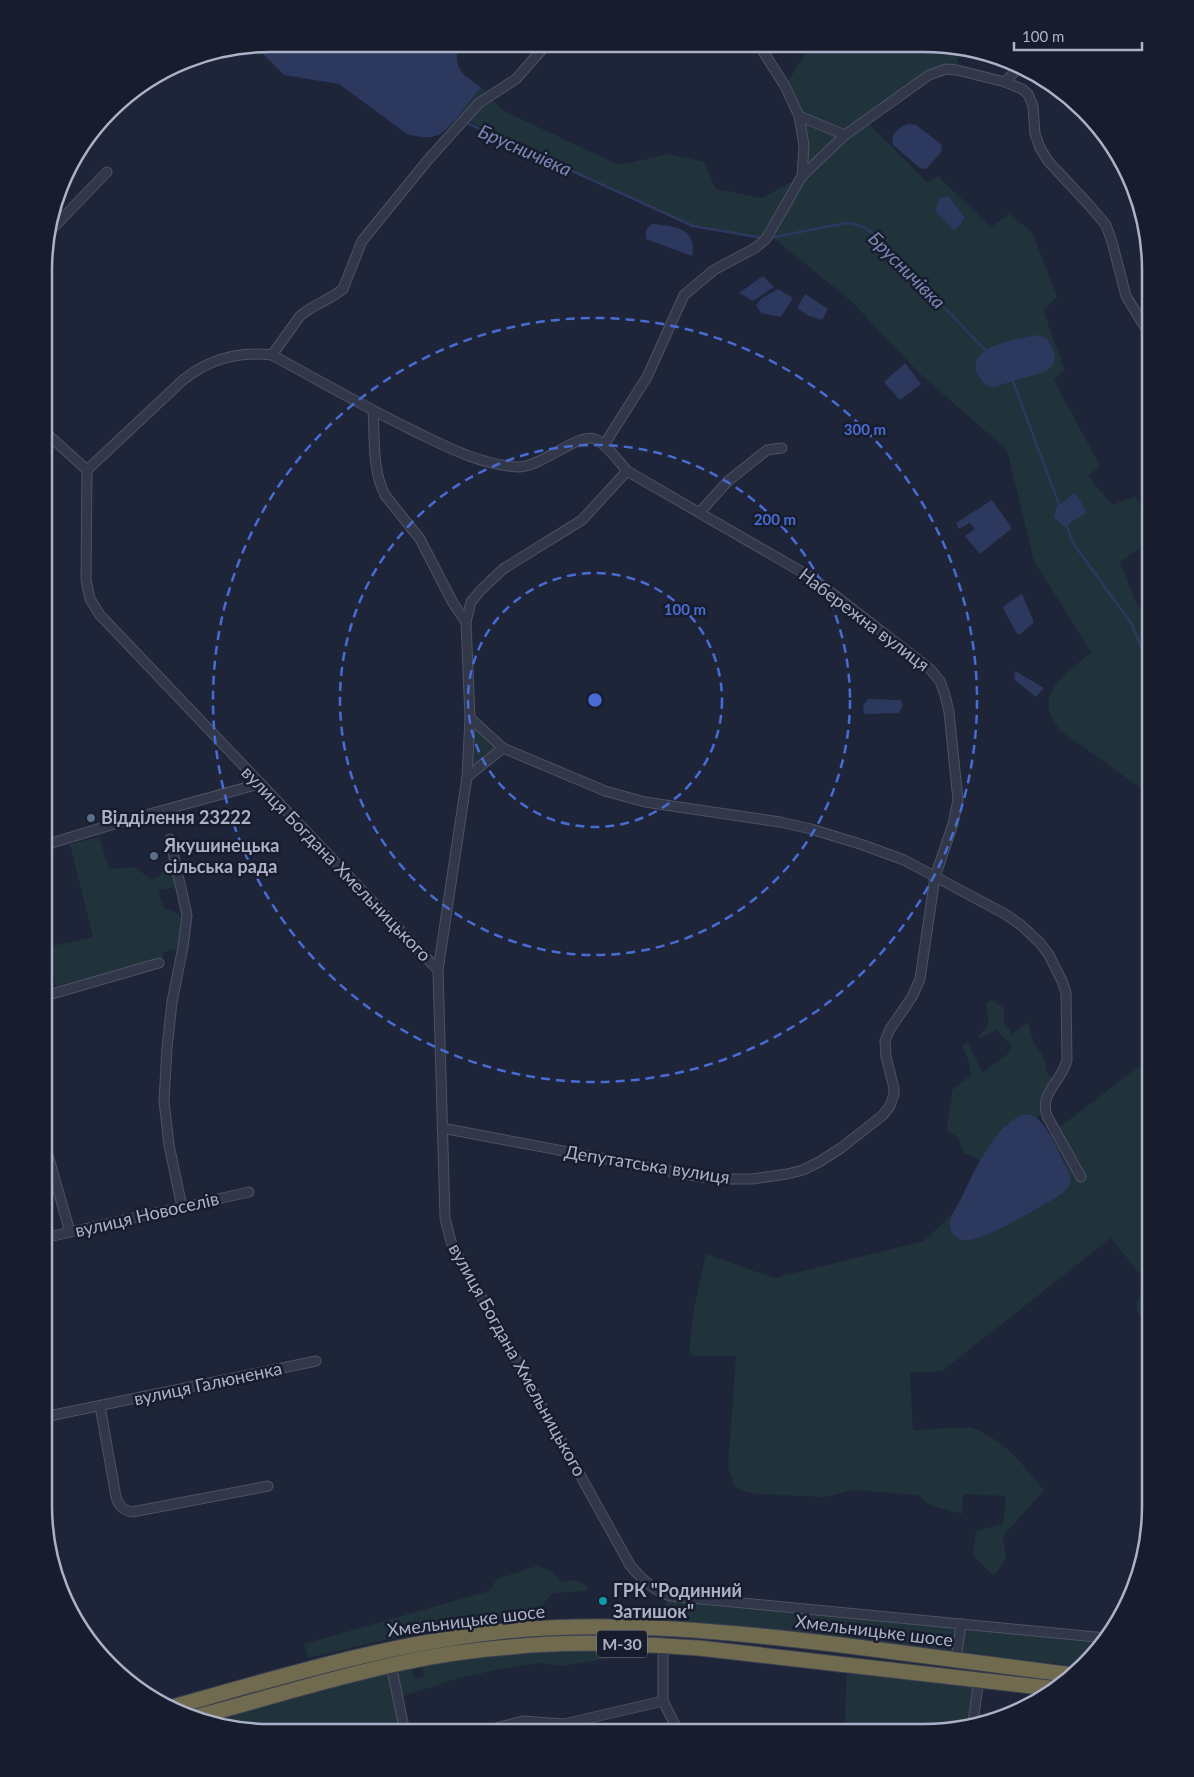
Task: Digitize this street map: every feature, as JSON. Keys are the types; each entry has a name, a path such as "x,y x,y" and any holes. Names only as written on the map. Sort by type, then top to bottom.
{"highway":[{"name":"Хмельницьке шосе","path":"180,1705 341,1660 400,1647 507,1631 540,1629 649,1627 784,1638 1063,1673"},
{"path":"662,1646 664,1628"},
{"name":"Хмельницьке шосе","path":"205,1714 390,1665 448,1655 540,1644 662,1646 781,1656 1046,1687"}],"street":[{"path":"272,355 300,316 338,294 343,289 362,241 427,161 479,104 516,79 539,52"},
{"path":"763,52 785,86 799,116 804,145 802,176"},
{"path":"604,445 647,377 684,295 714,270 755,248 766,239 802,176 846,135 937,71 946,69 958,70 1005,82 1022,89 1028,94 1033,106 1035,134 1040,148 1048,161 1090,205 1106,225 1126,296 1142,322"},
{"path":"1005,82 1014,72"},
{"path":"799,116 846,135"},
{"path":"58,222 107,172"},
{"path":"52,438 88,470 183,380 198,369 236,355 255,353 272,355 373,411 468,457 517,467 537,463 584,439 595,439 604,445 626,471 582,520 503,569 480,590 471,602 466,622 470,718 466,777 438,970"},
{"path":"373,411 377,472 381,487 420,539 453,603 466,622"},
{"path":"700,512 728,481 767,450 782,448"},
{"name":"вулиця Богдана Хмельницького","path":"88,470 86,580 90,599 100,615 258,784 438,970 445,1218 452,1242 630,1565 650,1586 670,1596 961,1624"},
{"name":"Набережна вулиця","path":"626,471 814,579 925,665 940,682 949,712 958,800 953,824 935,878"},
{"path":"470,718 504,748 605,791 646,802 756,818 811,829 893,855 1005,914 1021,925 1040,942 1049,954 1060,975 1066,993 1067,1060 1065,1069 1044,1101 1044,1108 1081,1177"},
{"path":"466,777 504,748"},
{"path":"52,843 258,784"},
{"path":"170,839 187,915 171,1008 164,1075 164,1101 169,1145 182,1207"},
{"name":"Депутатська вулиця","path":"442,1128 719,1179 752,1179 787,1174 802,1170 819,1162 841,1148 883,1115 893,1100 894,1088 885,1051 885,1041 890,1029 912,997 920,979 935,878"},
{"path":"52,994 159,963"},
{"path":"52,1169 70,1232"},
{"name":"вулиця Новоселів","path":"52,1236 249,1192"},
{"name":"вулиця Галюненка","path":"52,1416 316,1362"},
{"path":"100,1406 116,1497 120,1506 125,1510 132,1512 268,1486"},
{"path":"956,1660 961,1624 1098,1637"},
{"path":"662,1646 663,1701 674,1724"},
{"path":"974,1718 981,1663"},
{"path":"390,1665 403,1724"},
{"path":"511,1724 523,1721 571,1723 663,1701"}],"shaded area":[{"path":"807,52 924,52 959,55 957,70 946,69 866,121 928,183 938,176 991,227 1009,214 1032,232 1057,297 1043,310 1065,370 1054,380 1100,466 1088,476 1112,505 1136,496 1142,510 1142,547 1120,562 1136,603 1142,610 1142,789 1060,730 1052,717 1049,706 1054,686 1091,652 1034,561 1007,450 919,373 851,301 771,236 766,239 693,226 458,116 481,87 504,111 619,165 669,154 704,162 716,189 762,198 802,176 804,145 785,86"},
{"path":"470,718 503,748 467,777"},
{"path":"99,837 109,869 135,867 150,879 156,879 162,874 161,863 170,859 176,887 160,890 159,897 164,908 182,917 180,948 164,952 162,959 56,987 52,967 52,946 93,937 70,844"},
{"path":"992,1000 1004,1008 1004,1022 1012,1034 1028,1022 1033,1041 1044,1058 1047,1072 1053,1080 1042,1097 1040,1115 1037,1119 1031,1115 1007,1123 980,1160 964,1153 958,1137 947,1131 947,1126 952,1090 971,1075 962,1045 968,1042 982,1073 1009,1053 1011,1045 996,1030 980,1038 978,1037 989,1024 986,1003"},
{"path":"1142,1064 1142,1277 1111,1238 942,1371 910,1373 913,1430 971,1428 983,1432 1012,1454 1044,1490 1003,1536 1006,1559 994,1576 973,1555 976,1531 1003,1524 1006,1496 963,1494 962,1514 930,1505 918,1495 853,1490 826,1497 756,1494 740,1490 734,1485 728,1467 736,1356 695,1356 691,1355 689,1351 694,1308 706,1254 774,1278 924,1241 954,1212 953,1221 975,1239 991,1233 1062,1194 1067,1188 1068,1173 1062,1156 1049,1135"},
{"path":"1142,1292 1142,1318 1137,1306"},
{"path":"537,1566 552,1571 561,1582 574,1580 587,1585 587,1591 552,1593 540,1608 520,1618 401,1636 308,1658 304,1644 489,1591 497,1579"},
{"path":"670,1596 1098,1637 1072,1666 957,1651 660,1621 660,1613"},
{"path":"543,1651 614,1652 613,1658 562,1666 540,1663 500,1669 456,1679 400,1697 395,1672 411,1668 415,1679 425,1676 422,1666"},
{"path":"847,1669 978,1684 974,1718 938,1724 845,1724"},
{"path":"392,1672 403,1724 256,1724 220,1718"}],"water":[{"path":"457,52 458,65 461,70 468,78 481,87 455,121 443,132 430,137 423,137 407,134 339,84 284,75 262,53"},
{"path":"908,124 916,125 941,144 942,151 926,169 920,168 893,145 894,134 901,127"},
{"path":"940,197 949,197 965,218 955,231 935,211"},
{"path":"652,224 675,227 688,234 693,246 692,256 646,239 646,230"},
{"path":"763,276 774,287 753,301 739,293"},
{"path":"778,289 793,298 781,317 761,313 756,305 762,298"},
{"path":"805,294 828,309 822,320 809,316 797,308"},
{"path":"1039,335 1047,339 1055,356 1051,367 1040,373 993,387 987,386 982,381 978,375 976,365 979,357 986,350 1008,341"},
{"path":"905,363 921,384 900,400 884,382"},
{"path":"1075,493 1087,512 1064,527 1054,517 1056,507"},
{"path":"992,500 1012,528 980,554 965,536 975,529 970,523 959,529 956,523"},
{"path":"1022,594 1033,623 1019,635 1003,608"},
{"path":"1015,671 1044,688 1036,697 1014,679"},
{"path":"868,699 901,700 903,705 899,713 864,714 863,706"},
{"path":"1023,1115 1031,1115 1037,1118 1048,1132 1070,1175 1068,1187 1062,1194 985,1236 963,1240 957,1238 950,1229 951,1218 978,1164 1003,1128"}],"waterway":[{"name":"Брусничівка","path":"465,122 693,226 763,238"},
{"name":"Брусничівка","path":"769,238 846,223 864,227 874,234 988,353"},
{"name":"Брусничівка","path":"1012,379 1060,507"},
{"name":"Брусничівка","path":"1066,524 1073,543 1131,623 1142,648"}],"place":[{"name":"Відділення 23222","path":"91,818"},
{"name":"Якушинецька сільська рада","path":"154,856"},
{"name":"ГРК \"Родинний Затишок\"","path":"603,1601"}]}
